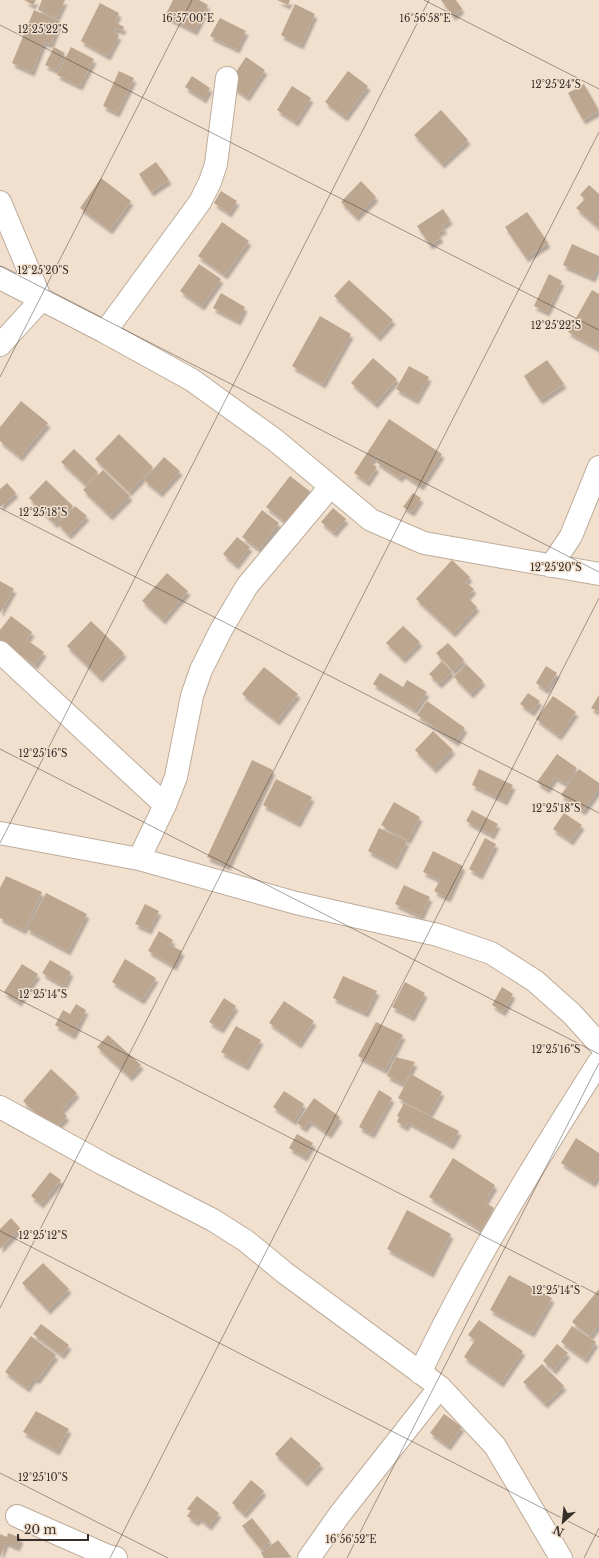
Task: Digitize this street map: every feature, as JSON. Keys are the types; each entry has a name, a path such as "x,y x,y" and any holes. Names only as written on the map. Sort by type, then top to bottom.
{"street":[{"path":"105,332 200,202 210,182 216,164 226,78"},
{"path":"0,202 41,300"},
{"path":"0,278 105,332 192,380 274,440 371,520 424,543 590,573"},
{"path":"0,345 41,300"},
{"path":"551,566 571,536 599,467"},
{"path":"139,859 165,805 176,777 192,696 201,670 221,630 247,586 330,487"},
{"path":"571,536 590,573"},
{"path":"0,652 165,805"},
{"path":"0,833 139,859 296,903 438,935 492,953 535,981 572,1014 599,1044"},
{"path":"420,1373 459,1294 547,1145 599,1062"},
{"path":"0,1107 105,1165 213,1220 246,1241 285,1273 440,1387 495,1446 561,1558"},
{"path":"309,1558 340,1514 440,1387"},
{"path":"17,1516 110,1557"}],"building":[{"path":"24,0 36,0 33,5"},
{"path":"42,0 65,0 57,17 38,10"},
{"path":"173,0 199,0 208,5 195,31 165,16"},
{"path":"277,0 290,0 288,5"},
{"path":"441,0 456,0 462,9 453,16"},
{"path":"100,3 119,13 115,22 124,27 122,31 116,28 114,33 119,35 108,56 81,41"},
{"path":"295,4 315,14 301,45 281,35"},
{"path":"34,10 60,21 51,44 44,42 32,72 12,63"},
{"path":"220,18 246,31 237,49 210,36"},
{"path":"54,47 65,53 56,70 45,65"},
{"path":"71,47 94,59 80,86 57,75"},
{"path":"246,57 265,70 247,97 228,84"},
{"path":"119,71 134,78 117,113 103,106"},
{"path":"348,71 368,86 345,117 325,102"},
{"path":"192,76 210,88 204,99 185,87"},
{"path":"584,84 599,111 583,120 568,93"},
{"path":"292,86 311,98 296,122 277,110"},
{"path":"441,110 468,140 442,164 414,135"},
{"path":"156,162 169,180 151,192 139,174"},
{"path":"101,178 131,201 110,230 80,208"},
{"path":"361,181 376,197 356,217 341,202"},
{"path":"589,185 599,194 599,228 576,208 585,199 580,195"},
{"path":"221,191 237,201 229,213 214,203"},
{"path":"443,209 450,220 442,226 445,229 438,233 441,238 430,245 417,226"},
{"path":"527,212 548,243 526,258 505,227"},
{"path":"222,222 249,241 225,275 198,256"},
{"path":"572,244 599,256 599,264 593,278 563,265"},
{"path":"199,264 221,279 202,306 180,291"},
{"path":"549,274 562,281 547,312 534,306"},
{"path":"349,280 393,320 378,337 334,296"},
{"path":"592,290 599,294 599,349 568,332"},
{"path":"221,293 245,307 238,321 213,308"},
{"path":"320,316 351,334 323,384 292,366"},
{"path":"373,358 397,379 375,404 351,383"},
{"path":"547,360 564,384 540,400 524,376"},
{"path":"409,366 429,377 416,400 396,389"},
{"path":"21,401 48,423 20,457 0,441 0,427"},
{"path":"389,419 442,454 421,486 403,474 400,478 376,462 379,458 375,456 370,463 377,467 367,482 354,473"},
{"path":"119,434 153,467 129,492 95,459"},
{"path":"74,449 98,472 86,485 61,462"},
{"path":"164,457 180,471 160,493 144,480"},
{"path":"103,470 130,496 110,516 83,490"},
{"path":"290,476 316,496 292,527 266,507"},
{"path":"46,480 73,506 55,524 29,498"},
{"path":"7,483 16,493 0,507 0,489"},
{"path":"413,493 421,498 412,512 403,507"},
{"path":"75,506 87,516 69,535 58,524"},
{"path":"333,508 346,519 334,533 321,522"},
{"path":"262,510 279,523 259,549 242,537"},
{"path":"237,537 250,547 236,565 223,554"},
{"path":"452,560 470,577 465,582 474,589 467,597 477,607 453,633 416,599"},
{"path":"167,573 188,591 163,620 142,601"},
{"path":"0,581 14,589 0,613"},
{"path":"11,616 32,632 27,640 44,652 35,665 0,640 0,630"},
{"path":"91,621 124,653 100,678 67,646"},
{"path":"403,626 420,642 403,659 386,643"},
{"path":"448,643 464,660 453,671 436,653"},
{"path":"442,661 452,672 439,684 429,674"},
{"path":"466,664 483,681 471,694 454,677"},
{"path":"546,666 557,673 546,690 536,683"},
{"path":"264,667 298,694 277,721 242,694"},
{"path":"380,673 403,687 407,680 427,692 415,710 373,684"},
{"path":"528,693 540,701 532,712 520,704"},
{"path":"599,695 599,712 591,708"},
{"path":"553,696 576,712 559,736 536,719"},
{"path":"427,701 465,728 456,742 417,715"},
{"path":"433,731 453,750 434,769 415,750"},
{"path":"557,754 577,768 566,784 555,777 547,789 537,782"},
{"path":"252,760 273,770 228,866 207,857"},
{"path":"479,769 513,785 505,801 472,785"},
{"path":"579,769 599,783 599,789 583,811 561,795"},
{"path":"276,779 312,797 298,823 263,805"},
{"path":"394,802 420,817 408,840 381,825"},
{"path":"472,810 498,824 492,835 466,821"},
{"path":"564,813 582,825 571,841 553,829"},
{"path":"379,828 407,841 395,865 368,851"},
{"path":"485,838 496,844 480,875 469,869"},
{"path":"433,851 463,866 448,898 434,891 440,880 423,872"},
{"path":"6,876 42,892 24,930 0,918 0,888"},
{"path":"404,885 430,897 421,916 395,904"},
{"path":"46,893 87,914 68,951 27,929"},
{"path":"145,904 159,911 149,930 135,924"},
{"path":"159,931 173,940 170,945 182,951 174,966 148,951"},
{"path":"125,959 156,978 142,1000 112,982"},
{"path":"50,960 71,972 64,986 42,973"},
{"path":"22,964 38,974 19,1002 4,992"},
{"path":"343,976 377,991 366,1013 333,998"},
{"path":"405,982 425,993 412,1017 392,1007"},
{"path":"502,987 513,994 503,1012 492,1005"},
{"path":"224,998 236,1006 221,1029 209,1022"},
{"path":"284,1001 314,1021 299,1044 269,1023"},
{"path":"76,1004 86,1010 73,1035 55,1025 63,1010 70,1014"},
{"path":"376,1022 403,1035 385,1070 358,1056"},
{"path":"236,1026 261,1040 246,1066 221,1052"},
{"path":"108,1035 141,1065 130,1077 97,1047"},
{"path":"396,1057 415,1062 404,1084 387,1076"},
{"path":"51,1069 77,1093 61,1111 67,1116 54,1130 23,1101"},
{"path":"411,1074 442,1092 429,1115 398,1098"},
{"path":"379,1090 392,1098 372,1134 359,1127"},
{"path":"284,1091 304,1104 294,1121 273,1107"},
{"path":"314,1098 340,1117 329,1134 310,1121 304,1128 297,1123"},
{"path":"404,1103 459,1131 451,1145 408,1122 406,1127 397,1122 399,1117 397,1116"},
{"path":"297,1134 313,1143 305,1157 289,1148"},
{"path":"576,1138 599,1153 599,1174 593,1183 561,1163"},
{"path":"453,1158 495,1185 485,1202 494,1208 481,1230 429,1197"},
{"path":"50,1172 61,1180 41,1204 31,1196"},
{"path":"407,1210 451,1234 431,1273 387,1249"},
{"path":"11,1218 20,1228 0,1249 0,1229"},
{"path":"43,1263 69,1289 48,1310 22,1283"},
{"path":"509,1275 552,1298 532,1333 490,1310"},
{"path":"599,1289 599,1324 590,1336 572,1322"},
{"path":"479,1320 523,1351 501,1383 464,1357 475,1340 468,1335"},
{"path":"41,1324 69,1345 62,1355 33,1334"},
{"path":"572,1326 596,1342 585,1359 561,1342"},
{"path":"31,1336 56,1355 37,1380 34,1378 27,1388 5,1372"},
{"path":"557,1344 568,1353 554,1370 543,1361"},
{"path":"542,1364 564,1386 545,1404 523,1382"},
{"path":"36,1411 69,1429 57,1451 23,1432"},
{"path":"444,1414 462,1427 448,1446 430,1433"},
{"path":"291,1437 321,1464 305,1482 275,1454"},
{"path":"251,1480 264,1491 244,1514 232,1503"},
{"path":"197,1496 219,1513 209,1526 199,1518 196,1522 187,1516 191,1511 187,1509"},
{"path":"252,1518 270,1541 261,1549 242,1526"},
{"path":"8,1533 21,1538 17,1547 6,1542 0,1558 0,1534 7,1537"},
{"path":"278,1540 291,1557 264,1558 261,1553"}]}
